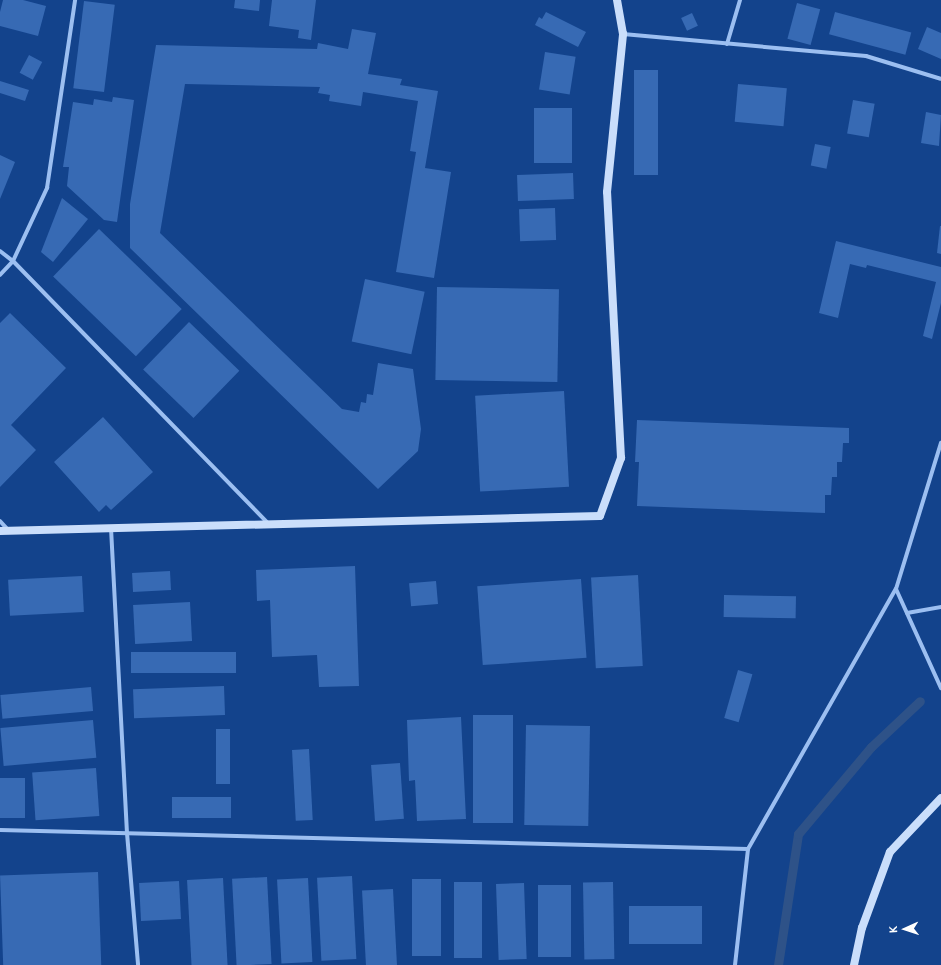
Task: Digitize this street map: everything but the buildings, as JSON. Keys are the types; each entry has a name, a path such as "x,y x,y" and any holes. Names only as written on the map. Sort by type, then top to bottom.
{"street":[{"path":"0,275 13,261 47,188 75,0"},
{"path":"0,531 600,516 621,458 607,192 623,34 617,0"},
{"path":"728,44 740,0"},
{"path":"623,34 866,56 941,79"},
{"path":"0,251 13,261 269,524"},
{"path":"735,965 748,849 896,589 941,443"},
{"path":"0,521 9,531"},
{"path":"111,528 127,833 138,965"},
{"path":"896,589 941,688"},
{"path":"907,613 941,607"},
{"path":"854,965 862,928 890,852 941,798"},
{"path":"0,830 748,849"}],"waterway":[{"path":"778,965 798,834 871,747 920,701"}]}
